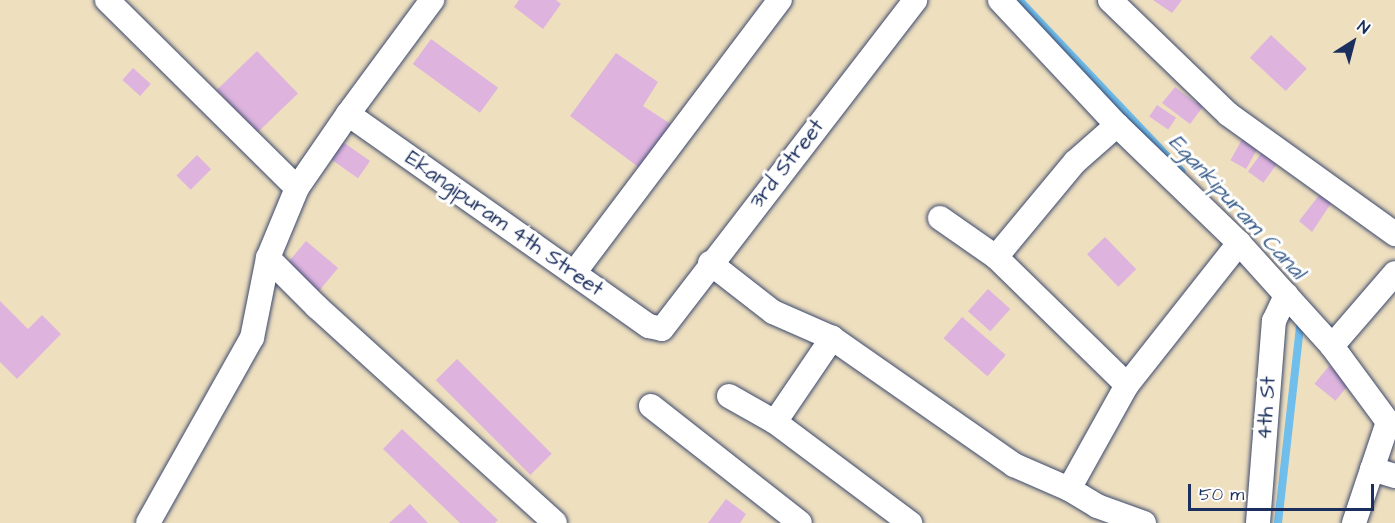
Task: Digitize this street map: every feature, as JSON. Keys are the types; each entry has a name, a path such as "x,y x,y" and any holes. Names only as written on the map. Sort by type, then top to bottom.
{"street":[{"path":"107,0 297,188"},
{"path":"148,523 252,338 268,258 297,188 432,0"},
{"path":"574,273 780,0"},
{"name":"3rd Street","path":"662,329 710,263 915,0"},
{"path":"1110,0 1228,114 1395,234"},
{"path":"1010,4 1117,126 1239,243 1290,299 1332,346 1388,422 1384,473 1354,523"},
{"name":"Ekangipuram 4th Street","path":"348,114 649,326 662,329"},
{"path":"996,258 1075,162 1117,126"},
{"path":"940,218 996,258 1127,385"},
{"path":"1070,489 1127,385 1239,243"},
{"path":"268,258 317,307 555,523"},
{"path":"710,263 773,312 832,338 1014,465 1070,489 1099,515 1144,523"},
{"path":"1332,346 1395,273"},
{"name":"4th St","path":"1258,523 1274,321 1290,299"},
{"path":"775,422 832,338"},
{"path":"729,396 775,422 910,523"},
{"path":"651,406 800,523"}],"building":[{"path":"519,0 556,0 561,4 543,29 514,7"},
{"path":"1153,0 1182,0 1172,13"},
{"path":"1271,35 1307,68 1286,91 1250,58"},
{"path":"431,39 498,88 480,113 413,64"},
{"path":"257,51 298,93 258,132 217,90"},
{"path":"616,53 658,82 643,106 677,128 645,172 570,116"},
{"path":"133,68 151,84 140,96 122,80"},
{"path":"1175,87 1196,103 1204,95 1208,100 1190,124 1162,103"},
{"path":"1157,105 1176,118 1168,129 1149,117"},
{"path":"1245,134 1261,143 1246,169 1230,160"},
{"path":"343,142 370,161 358,178 331,159"},
{"path":"1265,148 1280,159 1263,183 1248,171"},
{"path":"197,155 211,169 191,190 176,176"},
{"path":"1320,194 1332,202 1312,232 1299,221"},
{"path":"1105,237 1136,269 1118,287 1087,254"},
{"path":"306,241 338,268 319,291 287,264"},
{"path":"988,289 1010,309 990,331 968,311"},
{"path":"0,301 28,329 42,315 61,334 17,379 0,362"},
{"path":"962,317 1006,355 987,376 944,338"},
{"path":"457,359 552,454 531,475 436,380"},
{"path":"1329,366 1350,383 1336,401 1315,384"},
{"path":"402,429 498,520 495,523 460,523 383,449"},
{"path":"726,499 746,514 740,523 708,523"},
{"path":"410,504 428,523 389,523"}],"waterway":[{"name":"Egankipuram Canal","path":"1019,0 1181,171"},
{"name":"Egankipuram Canal","path":"1278,523 1301,318"}]}
